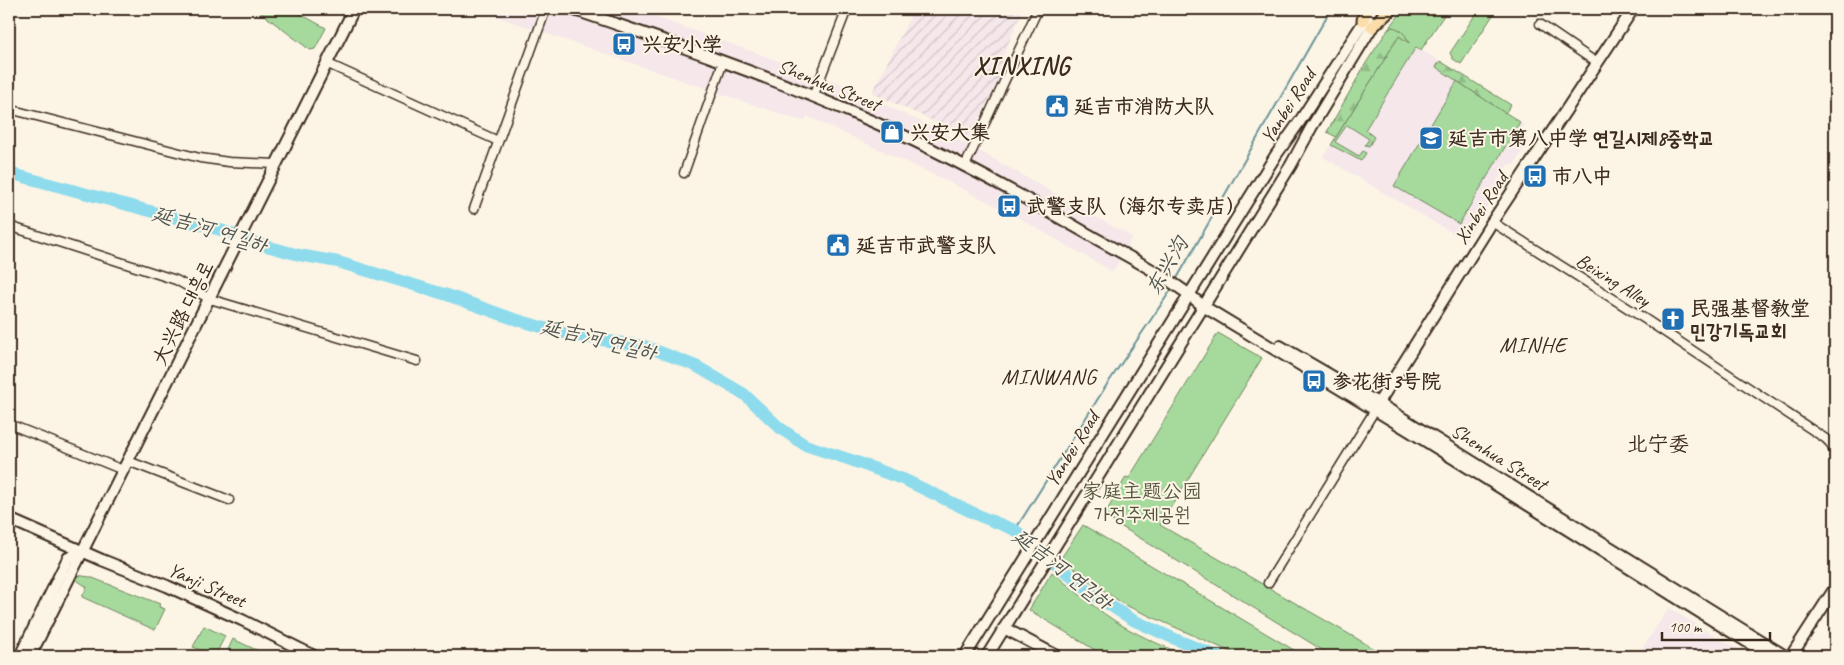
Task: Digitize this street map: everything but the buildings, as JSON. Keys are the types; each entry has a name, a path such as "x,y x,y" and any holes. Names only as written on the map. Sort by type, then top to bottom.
{"main road":[{"name":"大兴路 대흥로","path":"30,656 354,9"},
{"name":"Shenhua Street","path":"572,9 602,13 813,97 896,132 1026,198 1174,284 1785,656"},
{"path":"1366,9 1367,24 1391,9"},
{"name":"Yanbei Road","path":"987,656 1291,165 1367,24 1372,9"},
{"name":"Yanbei Road","path":"965,656 1190,295 1367,24 1384,9"},
{"name":"Xinbei Road","path":"1376,406 1492,222 1633,9"},
{"name":"Shenhua Street","path":"1376,406 1770,656"},
{"name":"Yanji Street","path":"9,519 82,552 192,597 314,656"},
{"name":"大兴路 대흥로","path":"20,656 68,558 82,552"},
{"path":"1791,656 1835,588"},
{"path":"1004,628 1057,656"}],"street":[{"path":"474,210 546,9"},
{"path":"813,97 847,9"},
{"path":"965,166 1038,9"},
{"path":"1540,24 1597,63"},
{"path":"684,173 723,62"},
{"path":"326,63 498,142"},
{"path":"9,109 200,158 229,162 276,164"},
{"name":"Beixing Alley","path":"1492,222 1644,319 1826,440 1830,443 1835,454"},
{"path":"9,226 176,280 211,296 417,361"},
{"path":"1268,583 1376,406"},
{"path":"9,424 229,500"}],"shaded area":[{"name":"兴安大集","path":"475,9 633,9 837,82 967,144 1132,237 1113,272 1012,214 949,182 807,116 804,121 795,119"},
{"path":"896,9 1023,9 1002,58 1008,61 970,138 872,93 911,15"},
{"name":"延吉市第八中学 연길시제8중학교","path":"1399,36 1511,105 1506,113 1524,125 1519,133 1529,140 1514,165 1509,164 1497,181 1501,184 1466,241 1323,157"},
{"path":"1669,608 1749,656 1637,656"}],"green space":[{"path":"256,9 291,9 326,28 315,49 310,50"},
{"path":"1404,9 1448,9 1421,50 1416,47 1365,130 1374,137 1369,146 1365,145 1369,139 1347,125 1335,142 1359,156 1363,151 1366,153 1361,161 1331,145 1399,36 1408,42 1392,27 1387,31"},
{"path":"1479,9 1497,9 1461,64 1453,59 1450,53"},
{"path":"1392,27 1403,32 1409,43 1399,36 1336,137 1327,132 1366,63 1387,31"},
{"path":"1440,61 1511,105 1505,113 1436,67"},
{"path":"1457,81 1520,122 1459,224 1394,186"},
{"name":"家庭主题公园 가정주제공원","path":"1218,333 1262,358 1160,525 1387,656 1332,656 1104,516 1126,477 1129,478"},
{"path":"1083,525 1304,656 1240,656 1125,605 1088,580 1061,558"},
{"path":"1052,572 1123,626 1187,656 1105,656 1029,610"},
{"path":"76,575 90,577 160,604 159,607 165,609 155,630 82,597 87,587 75,579"},
{"path":"204,626 225,636 215,656 193,647"},
{"path":"233,639 269,656 225,656"}],"waterway":[{"name":"东兴沟","path":"1176,280 1331,9"},
{"name":"延吉河 연길하","path":"9,173 224,231 259,244 299,255 338,262 447,295 511,318 558,332 645,346 696,366 744,394 780,428 805,445 905,480 982,517 1015,530 1092,594 1133,620 1217,656"},
{"name":"东兴沟","path":"1015,530 1106,386 1173,287"}],"place":[{"name":"兴安小学","path":"624,44"},
{"name":"延吉市消防大队","path":"1057,106"},
{"name":"兴安大集","path":"892,132"},
{"name":"延吉市第八中学 연길시제8중학교","path":"1431,138"},
{"name":"市八中","path":"1535,176"},
{"name":"武警支队（海尔专卖店）","path":"1009,206"},
{"name":"延吉市武警支队","path":"838,245"},
{"name":"民强基督教堂 민강기독교회","path":"1673,319"},
{"name":"参花街3号院","path":"1314,381"}],"district":[{"name":"XINXING","path":"1022,66"},
{"name":"MINHE","path":"1533,345"},
{"name":"MINWANG","path":"1049,377"},
{"name":"北宁委","path":"1658,444"}]}
